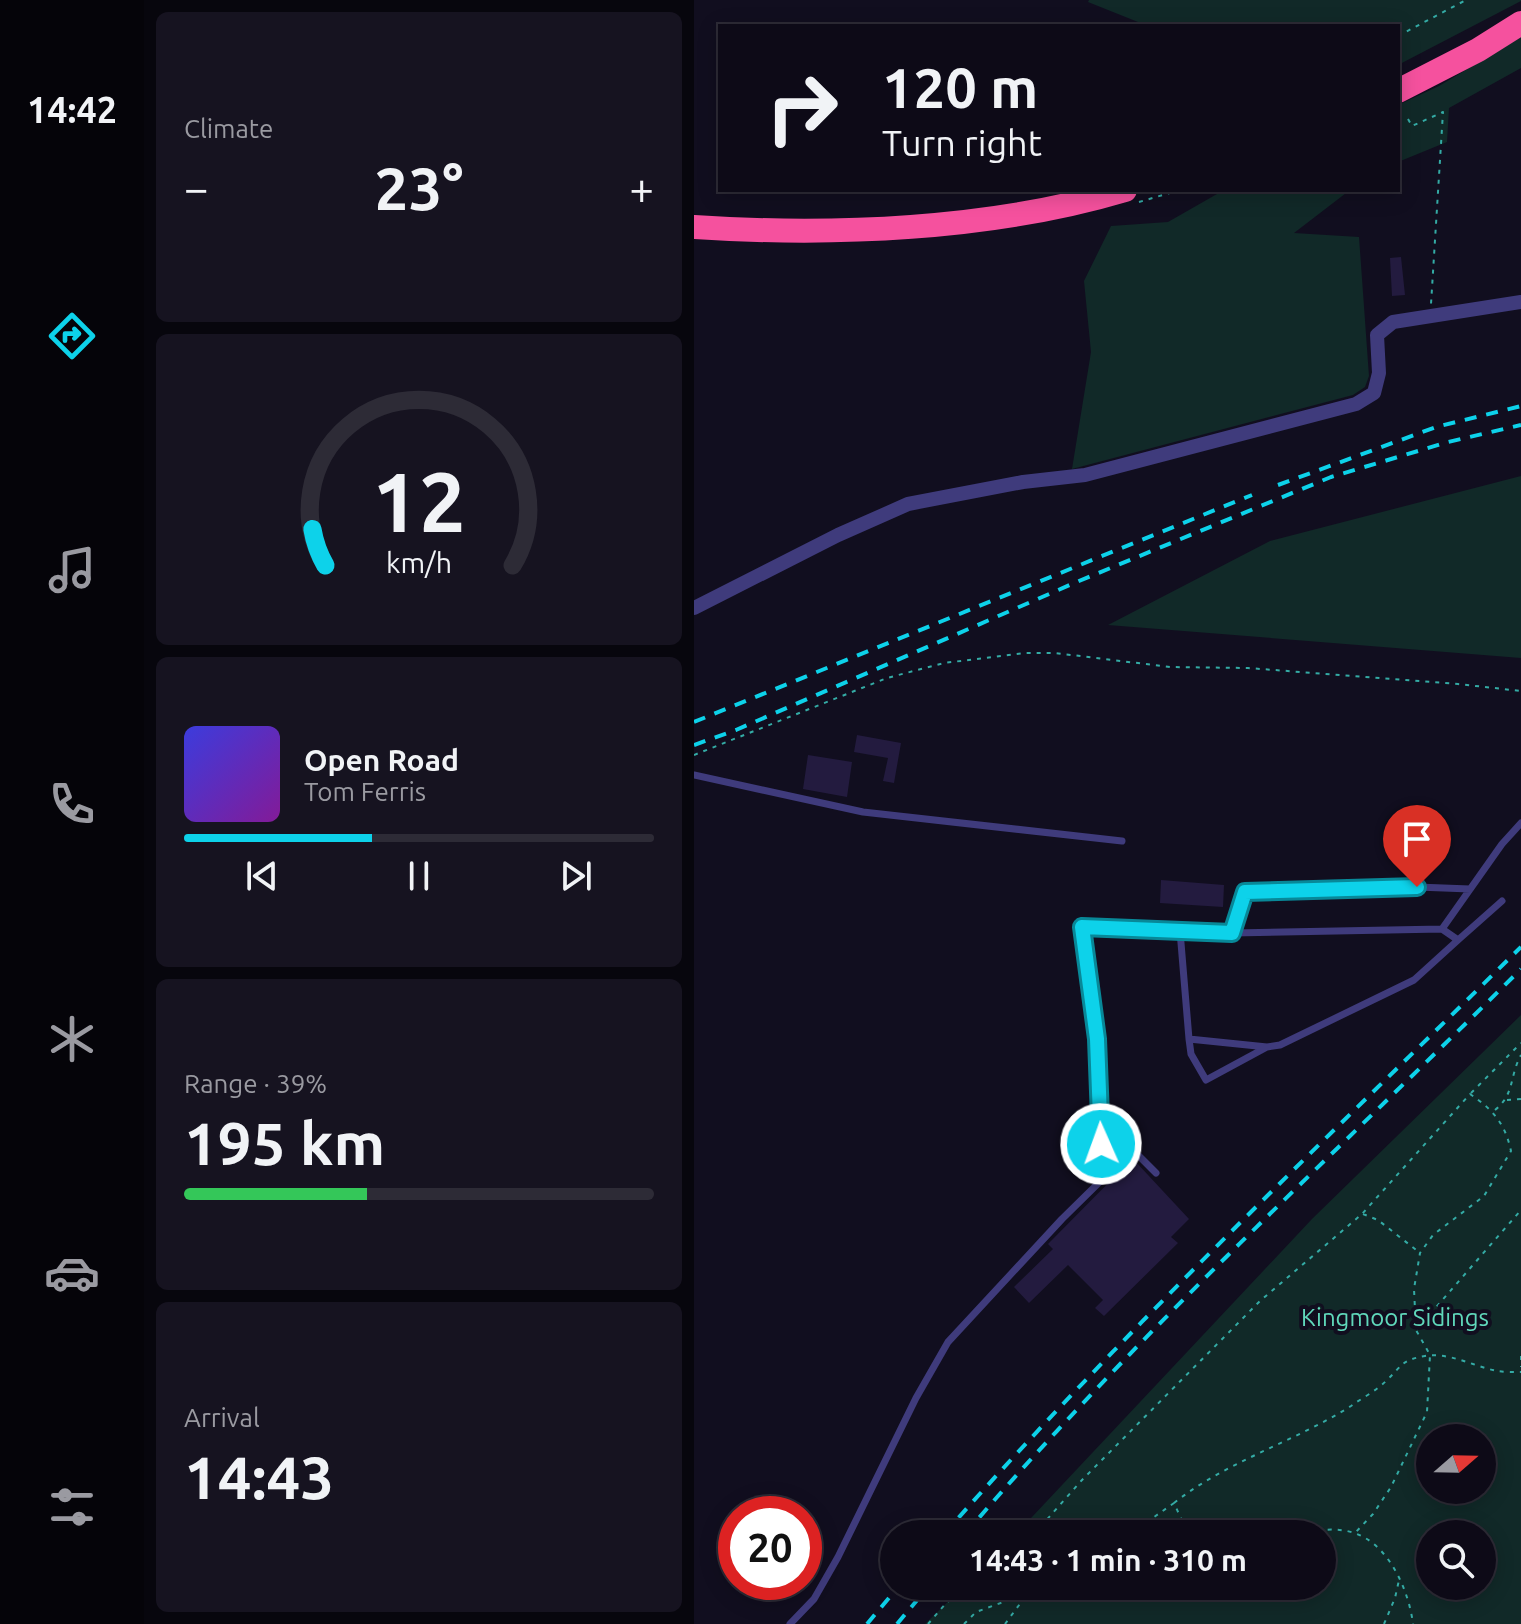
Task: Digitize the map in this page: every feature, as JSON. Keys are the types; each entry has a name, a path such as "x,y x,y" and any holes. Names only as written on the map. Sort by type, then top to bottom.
{"highway":[{"path":"1400,90 1478,50 1521,23"},
{"path":"694,227 809,231 934,224 1075,205 1118,192"}],"street":[{"path":"694,608 838,535 908,504 1023,482 1085,475 1356,404 1374,393 1379,373 1377,335 1393,322 1521,302"}],"lane":[{"path":"694,775 863,812 1122,841"},
{"path":"1442,929 1502,844 1521,823"},
{"path":"1232,933 1245,892 1417,887 1470,889"},
{"path":"1189,1039 1267,1047 1280,1045 1414,980 1502,901"},
{"path":"1101,1144 1097,1039 1082,927 1232,933 1442,929 1458,940"},
{"path":"1180,931 1191,1054 1206,1080 1267,1047"},
{"path":"790,1624 814,1599 838,1557 916,1398 948,1342 1062,1219 1127,1155 1137,1154 1156,1173"}],"path":[{"path":"1400,35 1466,0"},
{"path":"1408,119 1412,126 1443,112 1431,316"},
{"path":"694,755 887,678 944,663 1025,653 1055,653 1170,667 1248,668 1521,691"},
{"path":"1046,1520 1082,1480 1260,1301 1362,1214 1470,1094 1521,1043"},
{"path":"1507,1100 1514,1067 1521,1055"},
{"path":"1355,1533 1373,1514 1391,1487 1427,1412 1430,1355 1416,1330 1414,1289 1420,1253 1433,1235 1484,1196 1511,1151 1508,1135 1494,1111 1470,1094"},
{"path":"1494,1111 1507,1100 1521,1099"},
{"path":"1416,1330 1521,1210"},
{"path":"1362,1214 1378,1220 1420,1253"},
{"path":"1150,1520 1193,1489 1240,1462 1311,1430 1350,1406 1385,1382 1404,1360 1430,1355 1453,1358 1500,1372 1521,1372"},
{"path":"1521,1356 1521,1367"},
{"path":"1174,1503 1182,1520"},
{"path":"1336,1531 1355,1533 1375,1547 1393,1566 1412,1612 1413,1624"},
{"path":"1384,1624 1399,1578"},
{"path":"928,1624 950,1600"},
{"path":"964,1624 976,1612 1009,1600"},
{"path":"1005,1624 1023,1600"}],"green space":[{"path":"1521,0 1400,64 1400,24 1143,24 1088,2"},
{"path":"1521,37 1521,68 1449,108 1447,142 1400,161 1400,104 1439,86"},
{"path":"1220,192 1347,192 1294,233 1359,237 1369,376 1365,387 1353,395 1072,469 1091,352 1084,281 1111,226 1168,222"},
{"path":"1521,476 1521,658 1108,625 1270,541"},
{"name":"Kingmoor Sidings","path":"1521,1015 1521,1624 925,1624 950,1600 1336,1600 1336,1520 1029,1520 1312,1219"}],"building":[{"path":"1401,257 1405,295 1392,296 1390,258"},
{"path":"857,735 901,743 894,783 883,781 888,758 854,752"},
{"path":"808,755 852,762 847,797 803,789"},
{"path":"1161,880 1224,885 1223,907 1160,903"},
{"path":"1130,1161 1135,1161 1189,1219 1171,1237 1178,1243 1104,1316 1095,1308 1103,1300 1068,1265 1029,1303 1014,1287 1053,1249 1048,1244"}],"railway":[{"path":"1278,485 1436,427 1521,406"},
{"path":"694,745 736,730 1079,581 1331,477 1448,442 1521,425"},
{"path":"694,722 1252,495"},
{"path":"957,1520 1155,1308 1521,947"},
{"path":"977,1520 1167,1316 1521,969"},
{"path":"867,1624 887,1600"},
{"path":"897,1624 917,1600"}],"route":[{"path":"1101,1144 1097,1039 1082,927 1232,933 1245,892 1417,887"}]}
